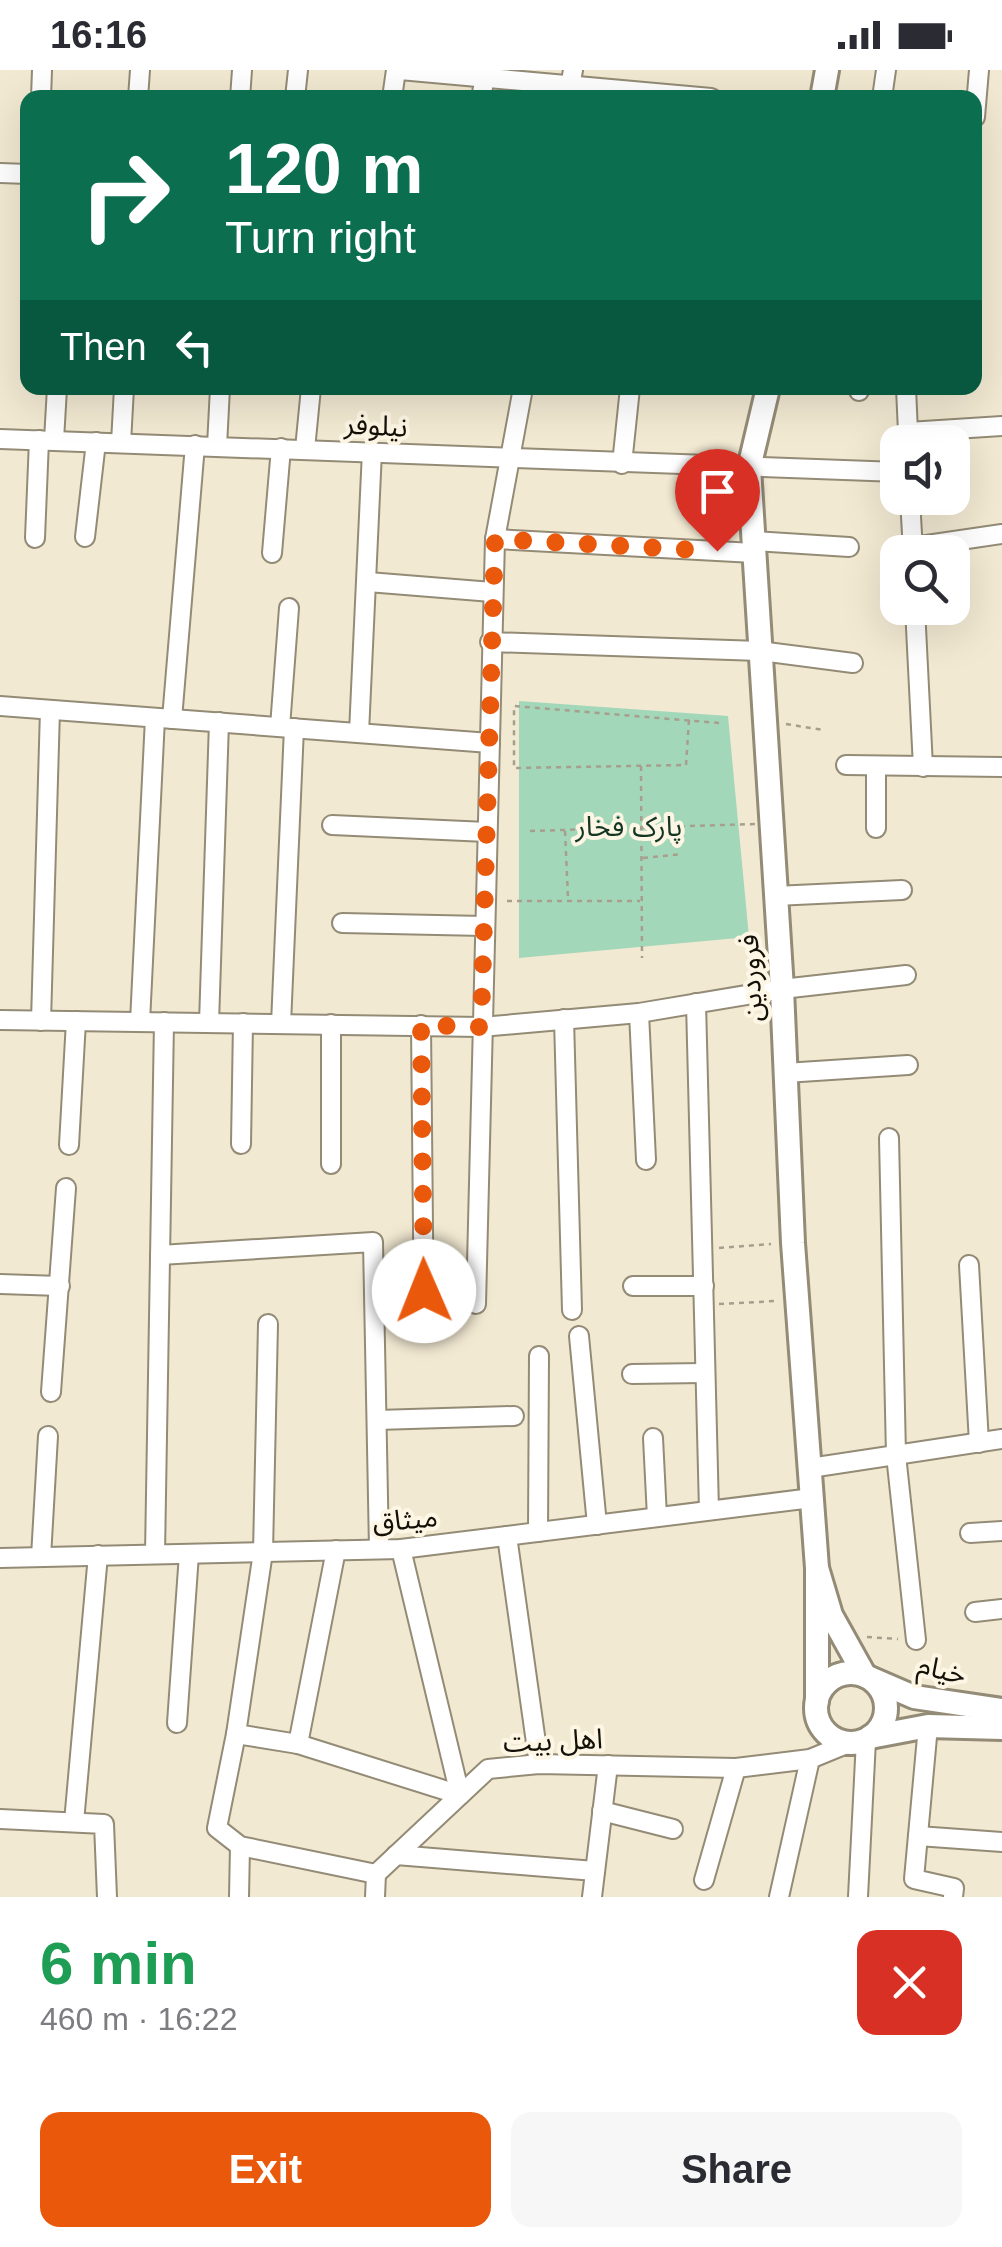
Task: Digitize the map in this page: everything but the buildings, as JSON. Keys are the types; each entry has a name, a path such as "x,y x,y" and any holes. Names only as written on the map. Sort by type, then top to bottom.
{"street":[{"path":"398,70 571,84 617,80 644,90"},
{"path":"483,90 486,78"},
{"path":"35,538 46,440 56,395"},
{"path":"121,443 124,395"},
{"path":"217,446 220,395"},
{"path":"304,449 310,395"},
{"path":"476,1304 492,592 495,539 522,395"},
{"path":"622,464 629,395"},
{"name":"فروردین","path":"766,395 750,468 782,989 793,1242 816,1568 817,1701"},
{"path":"906,395 907,425"},
{"path":"970,430 1002,426"},
{"name":"نیلوفر","path":"0,438 880,472"},
{"path":"85,538 96,442"},
{"path":"140,1022 164,718 196,446"},
{"path":"272,553 280,448"},
{"path":"359,733 372,452"},
{"path":"970,540 1002,534"},
{"path":"495,539 850,548"},
{"path":"368,582 492,592"},
{"path":"281,1024 288,608"},
{"path":"916,625 923,767"},
{"path":"490,642 760,651 853,663"},
{"path":"0,706 490,743"},
{"path":"41,1021 50,710"},
{"path":"209,1023 219,722"},
{"path":"846,765 1002,767"},
{"path":"876,766 876,828"},
{"path":"332,825 486,832"},
{"path":"776,896 902,890"},
{"path":"342,924 484,926"},
{"path":"0,1020 481,1027 639,1013 782,989 906,975"},
{"path":"696,1004 710,1510"},
{"path":"639,1013 646,1160"},
{"path":"564,1020 572,1310"},
{"path":"69,1146 76,1021"},
{"path":"155,1554 164,1022"},
{"path":"241,1144 244,1023"},
{"path":"331,1024 331,1164"},
{"path":"421,1025 424,1329"},
{"path":"785,1073 908,1065"},
{"path":"888,1138 896,1456 916,1640"},
{"path":"51,1392 66,1188"},
{"path":"160,1255 373,1242 379,1549"},
{"path":"968,1265 979,1442"},
{"path":"0,1284 60,1286"},
{"path":"634,1286 705,1296"},
{"path":"268,1324 263,1552 236,1734 217,1828 240,1846 376,1874 375,1897"},
{"path":"579,1336 596,1524"},
{"path":"538,1532 539,1356"},
{"path":"632,1374 704,1372"},
{"path":"377,1420 514,1416"},
{"path":"41,1557 48,1436"},
{"path":"652,1438 657,1517"},
{"path":"810,1468 1002,1439"},
{"name":"میثاق","path":"0,1558 402,1549 812,1498"},
{"path":"970,1534 1002,1531"},
{"path":"507,1536 539,1764"},
{"path":"402,1549 460,1795"},
{"path":"298,1744 336,1550"},
{"path":"176,1723 190,1554"},
{"path":"74,1822 98,1556"},
{"name":"فروردین","path":"816,1568 840,1635 867,1677"},
{"path":"975,1612 1002,1609"},
{"path":"844,1674 867,1677 882,1691 886,1708 882,1724 862,1740 827,1734 820,1724 817,1701 826,1683 844,1674"},
{"name":"خیام","path":"867,1677 914,1697 1002,1710"},
{"path":"928,1726 914,1879 954,1893"},
{"name":"خیام","path":"862,1740 928,1726 1002,1728"},
{"path":"236,1734 298,1744 460,1795"},
{"path":"858,1897 862,1740"},
{"name":"اهل بیت","path":"376,1874 488,1769 539,1764 736,1768 810,1759 862,1740"},
{"path":"779,1897 810,1759"},
{"path":"592,1897 608,1765"},
{"path":"704,1880 736,1768"},
{"path":"602,1811 674,1829"},
{"path":"0,1819 104,1824 106,1897"},
{"path":"918,1836 1002,1842"},
{"path":"239,1897 240,1846"},
{"path":"396,1856 594,1870"}],"path":[{"path":"689,720 686,764 514,768 514,706 719,722"},
{"path":"764,720 824,730"},
{"path":"640,764 642,958"},
{"path":"530,831 771,824"},
{"path":"564,830 568,901"},
{"path":"642,858 682,854"},
{"path":"506,901 642,901"},
{"path":"704,1248 793,1242"},
{"path":"705,1296 798,1300"},
{"path":"840,1635 916,1640"}],"green space":[{"name":"پارک فخار","path":"519,701 728,716 749,937 519,958"}],"route":[{"path":"424,1291 421,1025 481,1027 495,539 717,551"}]}
